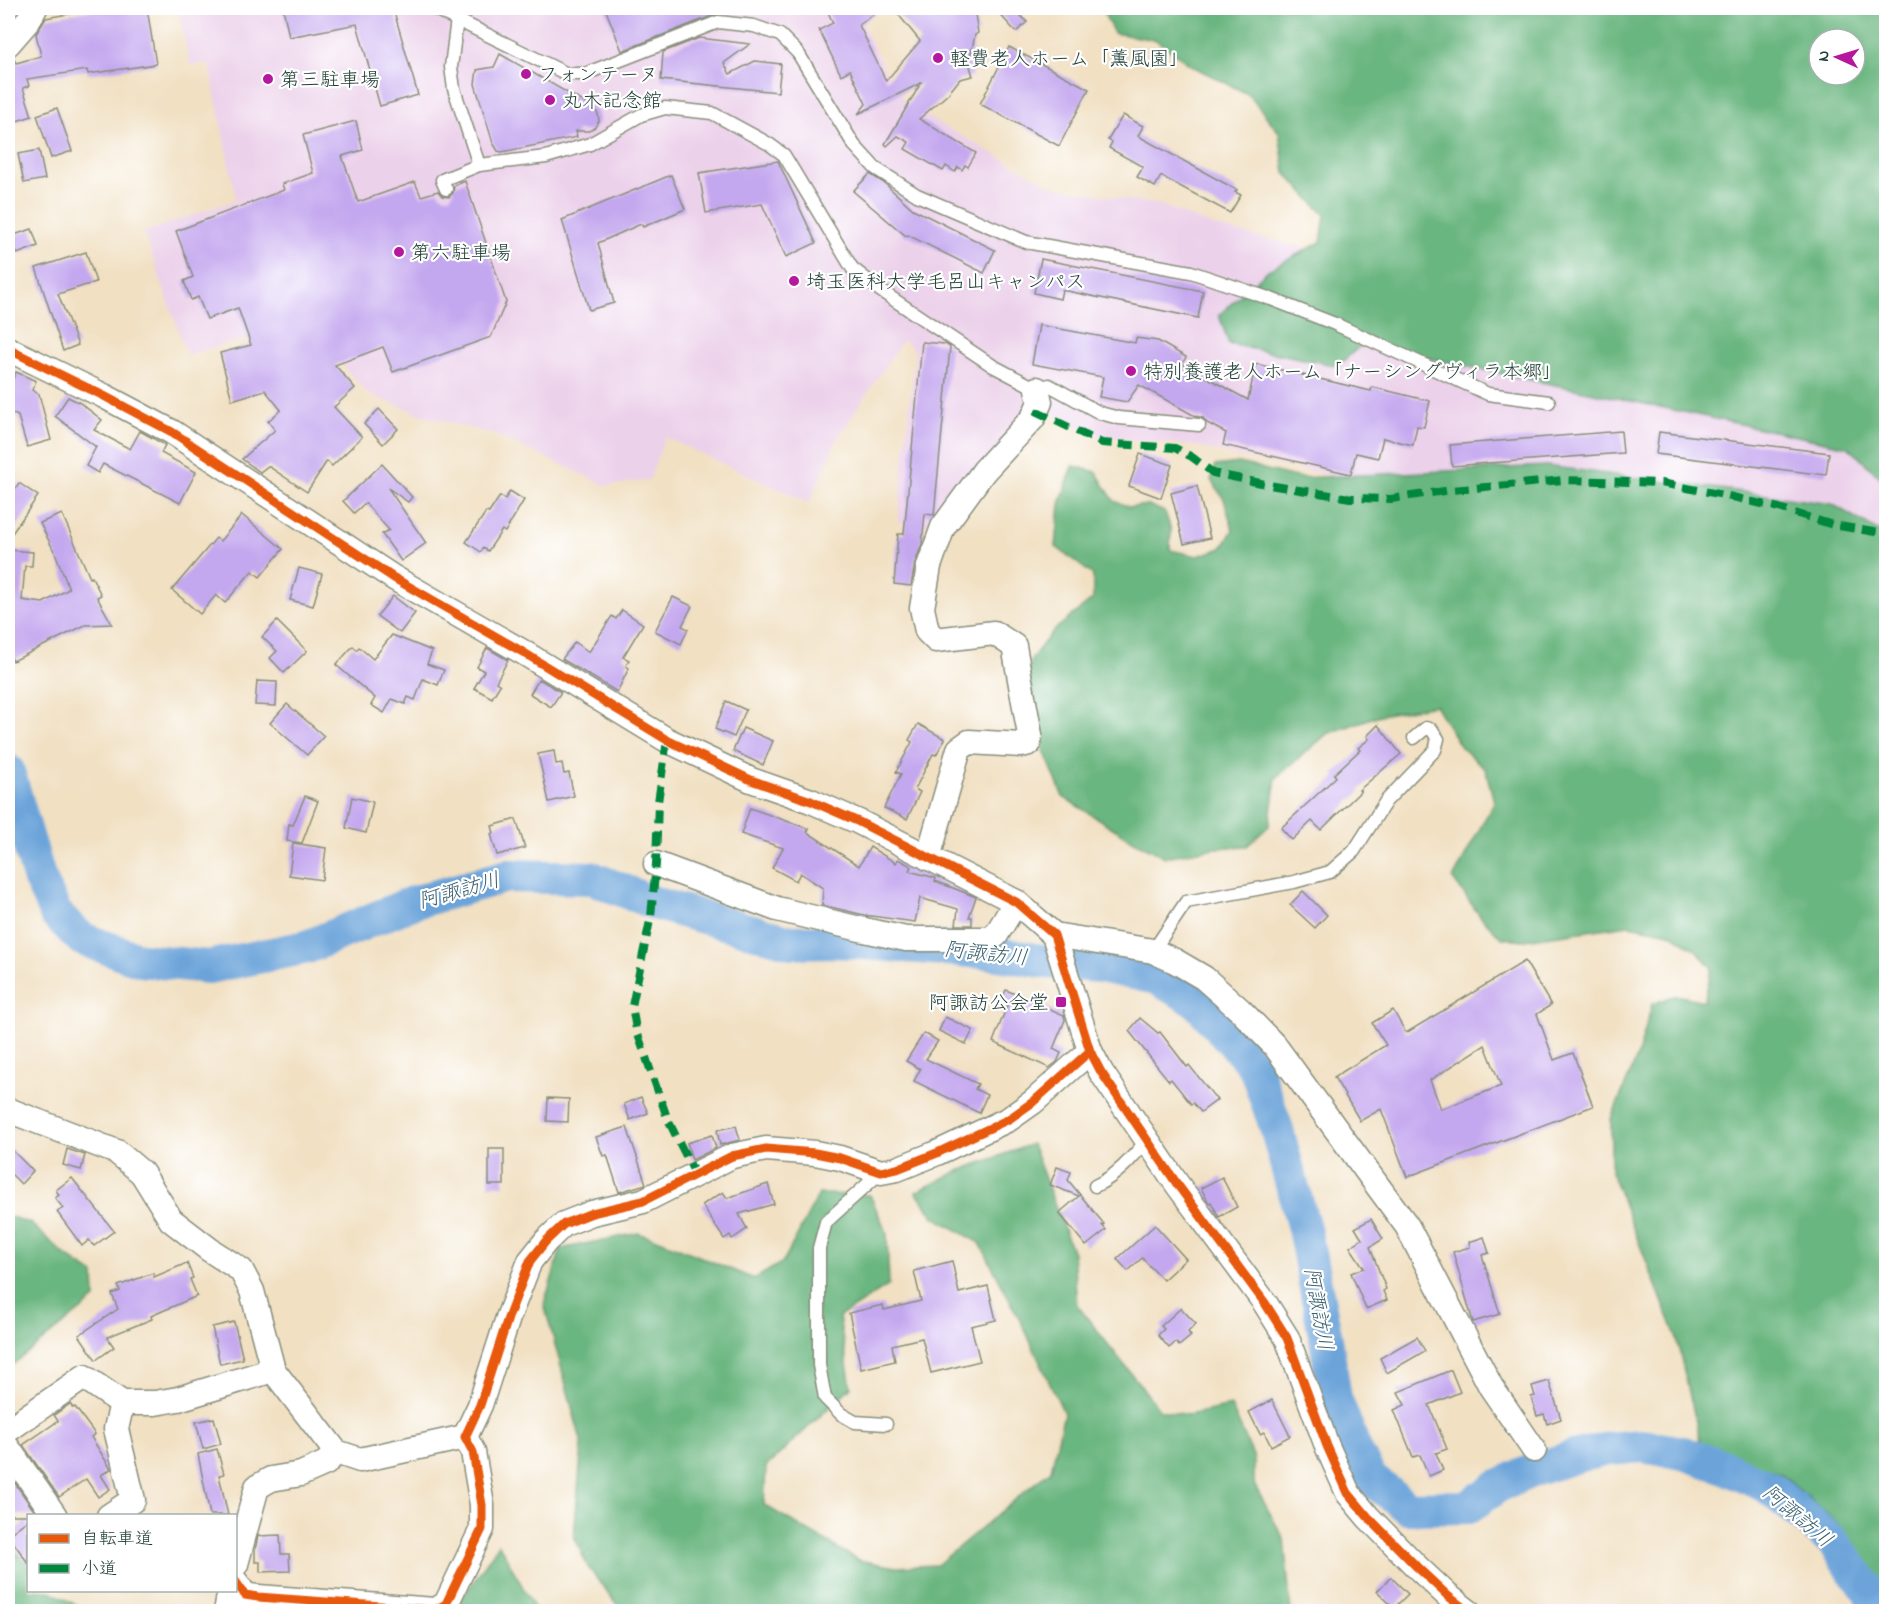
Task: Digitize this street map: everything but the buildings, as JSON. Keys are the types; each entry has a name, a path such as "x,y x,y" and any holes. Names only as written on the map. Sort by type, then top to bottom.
{"street":[{"path":"8,44 36,8"},
{"path":"8,349 172,432 394,578 521,651 667,740 751,780 811,801 859,822 1016,902 1057,944 1090,1051 1101,1072 1147,1140 1265,1303 1287,1338 1327,1446 1348,1493 1417,1567 1448,1596 1469,1611"},
{"path":"928,858 959,749 969,742 1022,745 1029,743 1014,646 994,633 936,640 927,631 922,608 930,566 943,527 984,471 1033,418 1040,402 1037,388"},
{"path":"656,864 777,909 906,939 989,939 996,935 1016,902"},
{"path":"1057,944 1153,951 1204,978 1275,1046 1407,1226 1491,1387 1533,1450"},
{"path":"465,1437 480,1406 508,1318 530,1261 564,1224 592,1213 643,1202 732,1156 766,1149 832,1156 881,1172 897,1169 1009,1119 1033,1102 1090,1051"},
{"path":"8,1110 117,1152 142,1173 171,1220 210,1250 241,1269 252,1292 273,1370 336,1452 360,1460 465,1437"},
{"path":"8,1430 84,1377 122,1403 155,1403 178,1399 273,1370"},
{"path":"111,1514 133,1500 116,1429 122,1403"},
{"path":"237,1583 245,1595 258,1597 435,1610 446,1604 482,1529 482,1505 473,1452 465,1437"},
{"path":"8,1448 54,1514"},
{"path":"237,1560 257,1487 271,1479 301,1474 318,1467 326,1463 336,1452"},
{"path":"226,1611 230,1592"}],"lane":[{"path":"432,8 567,74 585,74 718,22 754,26 780,35 798,52 854,145 875,168 917,195 1026,242 1191,272 1335,324 1488,394 1549,402"},
{"path":"457,19 451,67 454,89 479,165"},
{"path":"446,189 442,180 479,165 546,157 590,144 641,115 665,108 712,113 769,144 784,155 852,268 993,366 1037,388 1049,386 1100,413 1119,418 1199,426"},
{"path":"1153,951 1186,902 1294,882 1330,872 1354,851 1386,801 1435,750 1438,739 1432,730 1426,728 1414,738"},
{"path":"1095,1186 1110,1179 1125,1166 1147,1140"},
{"path":"881,1172 826,1222 819,1248 819,1365 825,1398 841,1414 855,1422 886,1424"}],"shaded area":[{"name":"埼玉医科大学毛呂山キャンパス","path":"178,8 854,8 896,92 920,113 1054,187 1160,205 1213,226 1286,244 1886,412 1886,552 1371,483 1195,446 1099,436 1036,406 938,525 898,522 915,351 903,340 838,437 809,503 665,437 649,480 607,486 496,435 428,417 368,394 337,359 322,318 187,355 144,232 236,200 209,63 190,65"}],"green space":[{"path":"1101,8 1674,8 1676,14 1710,8 1886,8 1886,483 1848,447 1362,344 1338,366 1229,344 1219,315 1268,270 1321,242 1325,215 1285,173 1279,132 1248,94 1192,66 1156,40 1114,33"},
{"path":"1239,463 1300,478 1547,466 1832,504 1886,536 1886,1604 1838,1524 1781,1474 1701,1444 1676,1336 1611,1172 1611,1119 1638,1055 1652,1004 1676,995 1704,1001 1712,968 1697,951 1670,933 1629,925 1525,940 1502,938 1480,916 1453,879 1494,802 1486,770 1461,747 1435,705 1380,715 1327,734 1276,778 1269,826 1247,846 1215,848 1165,857 1132,840 1063,797 1034,726 1026,681 1032,658 1053,631 1093,599 1093,575 1056,547 1060,504 1073,466 1096,472 1114,501 1130,507 1148,505 1165,512 1171,530 1170,550 1197,556 1222,548 1233,530 1224,499 1211,480 1215,466"},
{"path":"1032,1144 1073,1253 1077,1305 1160,1410 1188,1415 1231,1406 1254,1458 1254,1484 1284,1539 1291,1611 622,1611 588,1567 574,1536 582,1444 544,1304 561,1249 638,1233 754,1279 783,1262 819,1194 870,1195 887,1233 889,1285 839,1317 851,1387 766,1467 764,1505 858,1560 896,1567 937,1565 1051,1470 1064,1413 980,1243 934,1217 916,1192 956,1172"},
{"path":"8,1216 31,1224 65,1255 94,1274 95,1299 8,1366"},
{"path":"8,1542 27,1564 27,1592 53,1592 86,1611 8,1611"},
{"path":"499,1544 536,1611 453,1612"}],"waterway":[{"name":"阿諏訪川","path":"8,771 39,877 56,914 82,939 141,960 208,967 307,947 412,903 507,876 592,878 657,904 791,942 838,941 985,952 1048,962 1100,966 1156,978 1195,1000 1255,1067 1276,1127 1304,1228 1335,1398 1356,1452 1371,1479 1408,1508 1468,1507 1498,1486 1536,1469 1577,1456 1609,1449 1642,1446 1683,1453 1722,1466 1769,1487 1833,1542 1885,1612"}],"marked path":[{"path":"1035,411 1102,443 1175,448 1192,457 1213,473 1350,498 1391,499 1451,490 1564,480 1661,483 1779,508 1833,525 1886,534"},
{"path":"667,740 658,802 656,864 651,916 632,1006 636,1029 668,1120 695,1174"}],"cycle path":[{"path":"8,349 172,432 394,578 521,651 667,740 751,780 811,801 859,822 1016,902 1054,935 1090,1051 1101,1072 1177,1184 1265,1303 1287,1338 1327,1446 1348,1493 1417,1567 1469,1612"},
{"path":"237,1583 245,1595 258,1597 435,1610 446,1604 482,1529 482,1505 473,1452 465,1437 480,1405 508,1318 530,1261 564,1224 592,1213 643,1201 732,1156 766,1149 815,1153 840,1158 881,1172 897,1169 1009,1119 1033,1102 1090,1051"}],"place":[{"name":"軽費老人ホーム「薫風園」","path":"938,58"},
{"name":"フォンテーヌ","path":"526,74"},
{"name":"第三駐車場","path":"268,79"},
{"name":"丸木記念館","path":"550,100"},
{"name":"第六駐車場","path":"399,252"},
{"name":"埼玉医科大学毛呂山キャンパス","path":"794,281"},
{"name":"特別養護老人ホーム「ナーシングヴィラ本郷」","path":"1131,371"},
{"name":"阿諏訪公会堂","path":"1061,1002"}]}
